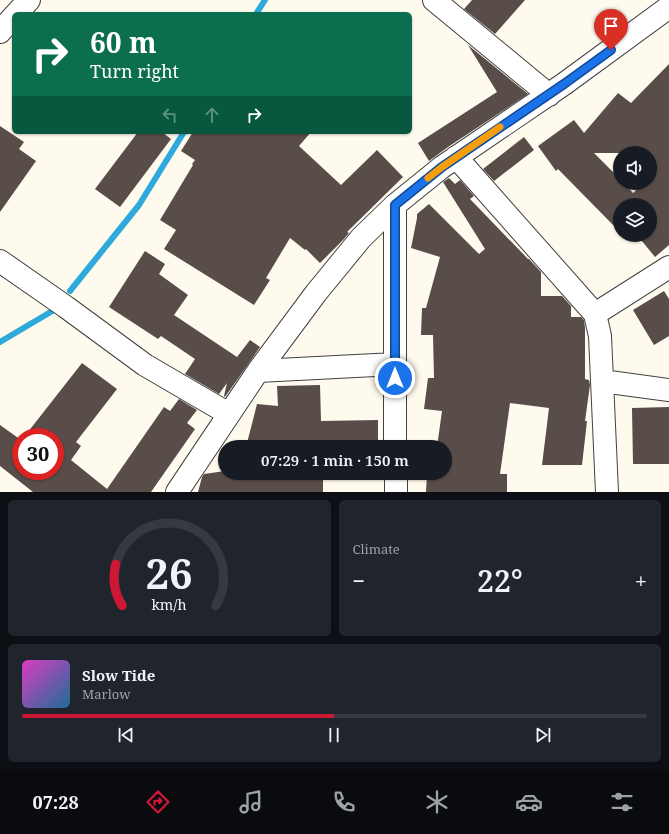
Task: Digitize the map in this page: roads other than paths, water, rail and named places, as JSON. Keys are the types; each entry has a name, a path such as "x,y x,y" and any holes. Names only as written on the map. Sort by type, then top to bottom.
{"street":[{"path":"18,12 29,0"},
{"path":"434,0 548,94"},
{"path":"177,492 258,371 316,293 361,238 395,205 442,167 564,84 669,7"},
{"path":"0,32 12,18"},
{"path":"456,157 595,314 600,336 607,492"},
{"path":"395,205 396,440"},
{"path":"0,261 145,365 229,414"},
{"path":"595,314 669,267"},
{"path":"258,371 395,364"},
{"path":"602,381 669,390"},
{"path":"396,480 396,492"}],"waterway":[{"path":"257,12 265,0"},
{"path":"70,291 139,205 183,134"},
{"path":"0,342 54,310"}]}
